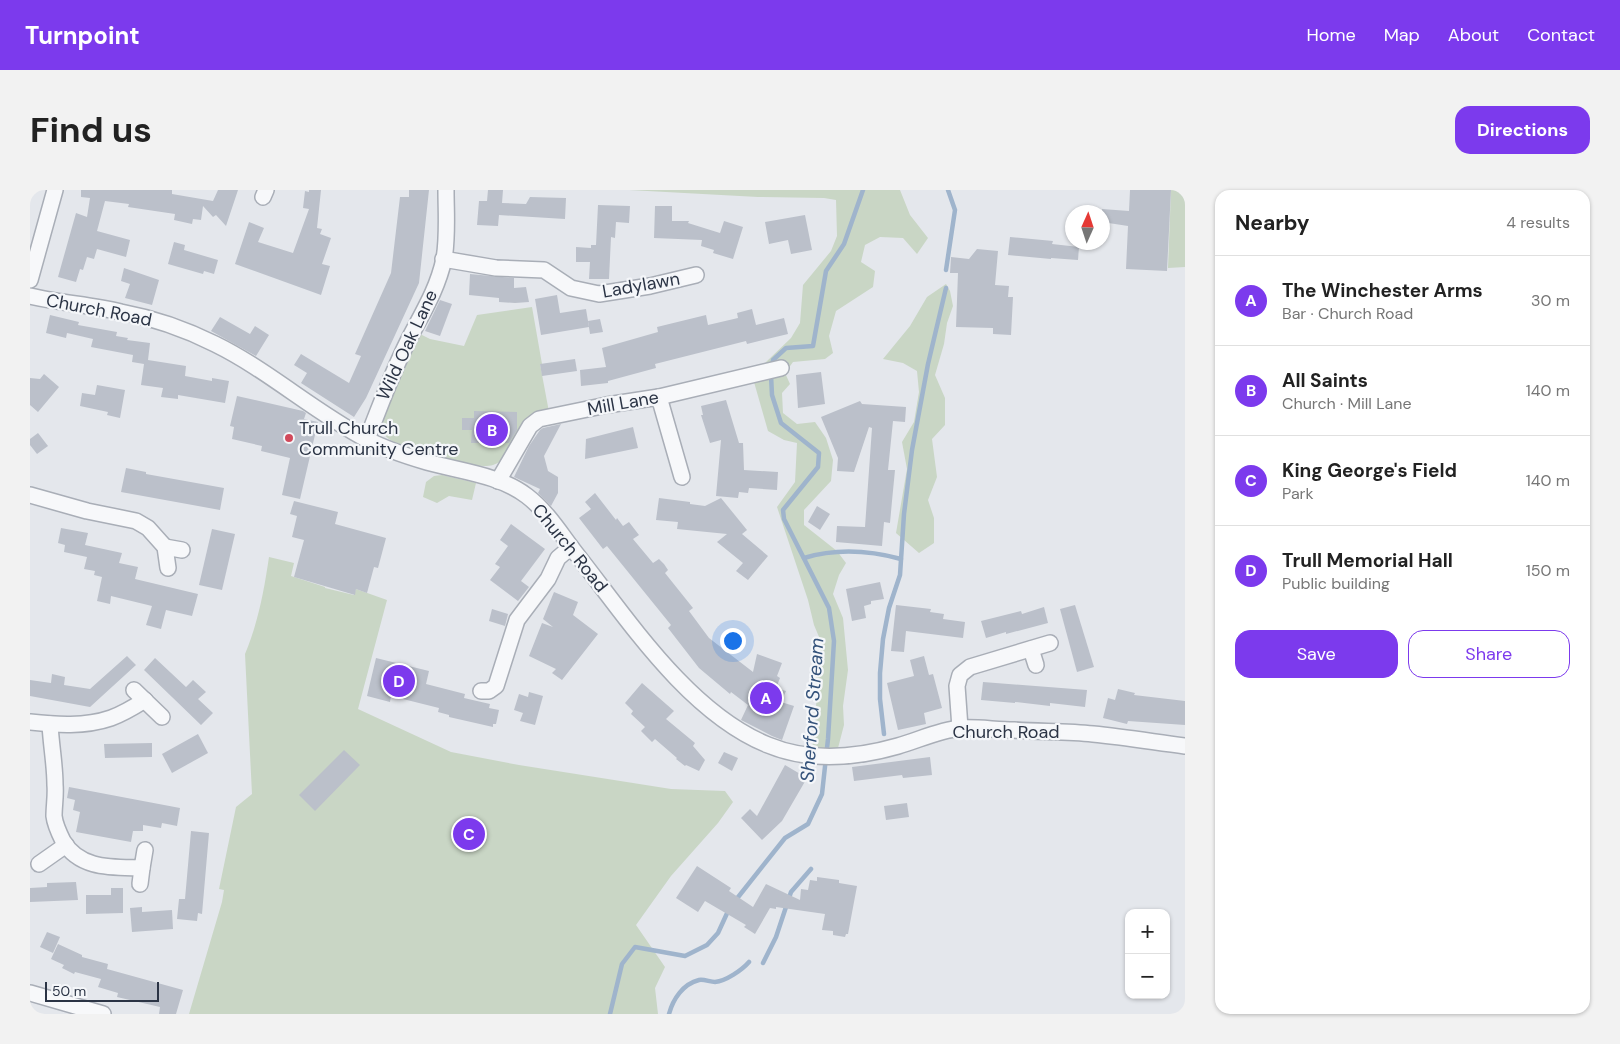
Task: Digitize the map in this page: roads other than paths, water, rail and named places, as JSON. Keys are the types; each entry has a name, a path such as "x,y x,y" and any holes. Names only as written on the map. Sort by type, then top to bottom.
{"street":[{"path":"30,280 55,190"},
{"name":"Wild Oak Lane","path":"367,439 386,388 407,343 432,299 444,260 447,228 446,190"},
{"name":"Ladylawn","path":"444,260 496,268 544,270 571,288 599,294 640,288 696,275"},
{"name":"Church Road","path":"30,296 56,302 118,311 148,318 186,331 215,344 249,363 367,439 424,461 481,475 525,494 552,522 625,618 686,687 717,716 749,737 772,747 814,756 855,755 897,746 960,728 1091,734 1185,746"},
{"name":"Mill Lane","path":"498,481 530,426 539,419 606,404 659,397 781,368"},
{"path":"659,397 682,476"},
{"path":"30,495 87,511 136,520 148,528 165,547 168,568"},
{"path":"165,547 182,550"},
{"path":"481,691 489,691 496,686 517,620 548,579 558,558 571,547"},
{"path":"960,728 957,686 960,675 970,667 1050,643"},
{"path":"1031,649 1036,664"},
{"path":"30,722 50,724 88,723 111,718 140,695 162,717"},
{"path":"50,724 56,787 54,816 59,833 66,845 74,855 98,866 142,868"},
{"path":"39,864 66,845"},
{"path":"140,884 145,850"},
{"path":"30,993 102,1014"}],"waterway":[{"name":"Sherford Stream","path":"735,901 785,838 808,824 822,794 828,739 834,641 829,608 784,519 783,510 818,467 819,453 781,423 772,395 771,375 773,360 786,348 813,346 826,271 844,244 863,190"},
{"path":"946,270 955,210 948,190"},
{"path":"884,734 880,699 883,639 889,608 900,575 904,514 912,450 928,364 946,288"},
{"path":"804,558 852,551 901,559"},
{"path":"763,963 776,937 791,892 811,869"},
{"name":"Sherford Stream","path":"610,1014 622,964 635,947 685,956 707,945 718,933 729,909"},
{"path":"669,1014 679,993 688,985 699,980 715,982 724,980 738,972 749,962"}],"place":[{"name":"All Saints","path":"492,430"},
{"name":"Trull Church Community Centre","path":"289,438"},
{"name":"Trull Memorial Hall","path":"399,681"},
{"name":"The Winchester Arms","path":"766,698"},
{"name":"King George's Field","path":"469,834"}]}
